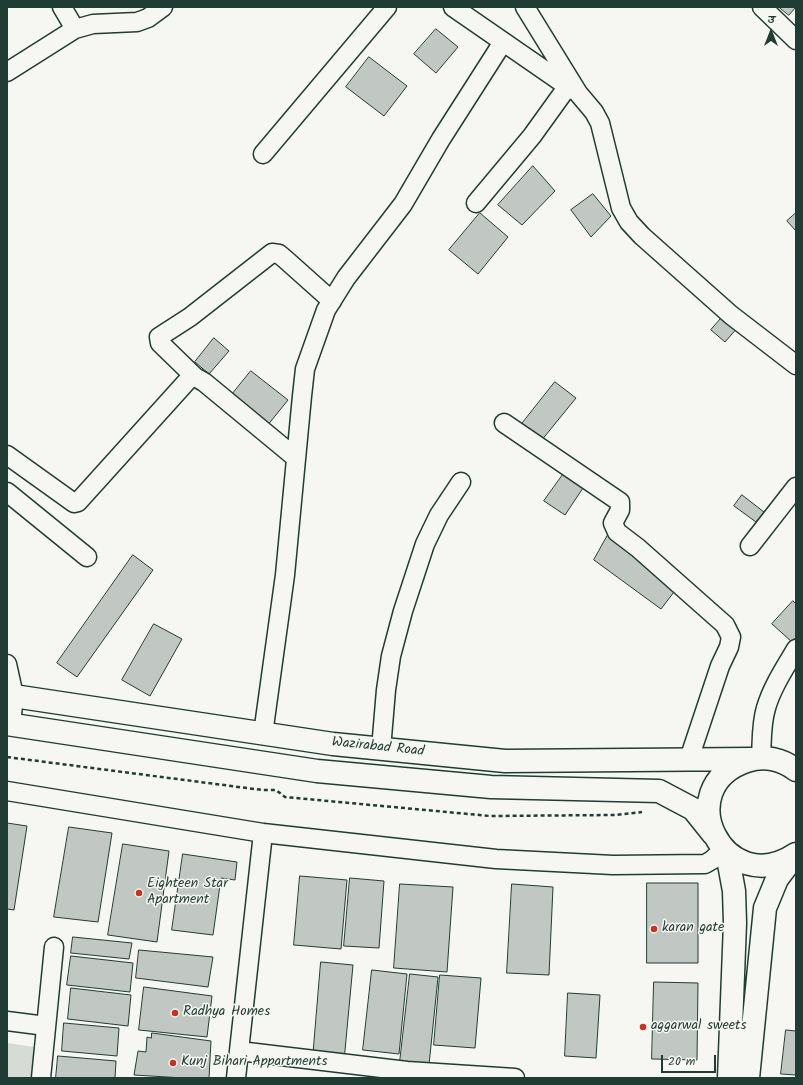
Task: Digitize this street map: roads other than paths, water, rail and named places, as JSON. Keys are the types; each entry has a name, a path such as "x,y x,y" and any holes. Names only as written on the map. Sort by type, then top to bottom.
{"main road":[{"name":"Wazirabad Road","path":"10,695 333,744 505,761 771,759"},
{"name":"Wazirabad Road","path":"9,724 317,771 491,787 659,791 693,809 721,845"},
{"path":"729,1078 735,923 734,891 721,845 708,818 709,802 714,786 724,773 737,764 771,759 790,765 796,770"},
{"path":"721,845 743,862 761,866 779,863 796,854"},
{"path":"748,1078 765,908 777,879 796,854"}],"street":[{"path":"62,7 75,29"},
{"path":"7,72 75,29 93,24 137,22 148,18 163,7"},
{"path":"263,154 387,7"},
{"path":"454,7 573,90 594,112 600,123 616,189 622,208 629,222 642,236 731,315 796,365"},
{"path":"525,7 573,90"},
{"path":"762,7 796,40"},
{"path":"263,734 286,575 305,369 326,310 346,278 403,204 441,139 503,42"},
{"path":"476,203 573,90"},
{"path":"296,458 204,382 194,377 160,343 159,337 190,317 272,253 279,254 286,259 332,301"},
{"path":"7,455 74,504 78,502 189,379 194,377"},
{"path":"504,423 620,502 620,510 613,523 617,532 638,548 725,625 731,637 729,647 720,666 688,759"},
{"path":"381,749 386,690 391,656 403,611 428,539 439,515 461,482"},
{"path":"750,546 796,487"},
{"path":"7,492 86,557"},
{"path":"771,759 763,718 771,695 796,649"},
{"path":"7,664 10,695 9,724"},
{"path":"7,791 263,833 496,859 613,865 705,864 712,860 721,845"},
{"path":"236,1078 263,833"},
{"path":"41,1078 54,947"},
{"path":"7,1021 46,1026"},
{"path":"239,1051 408,1071 515,1078"}],"place":[{"name":"Eighteen Star Apartment","path":"139,893"},
{"name":"karan gate","path":"654,929"},
{"name":"Radhya Homes","path":"175,1013"},
{"name":"aggarwal sweets","path":"643,1027"},
{"name":"Kunj Bihari Appartments","path":"173,1063"}]}
